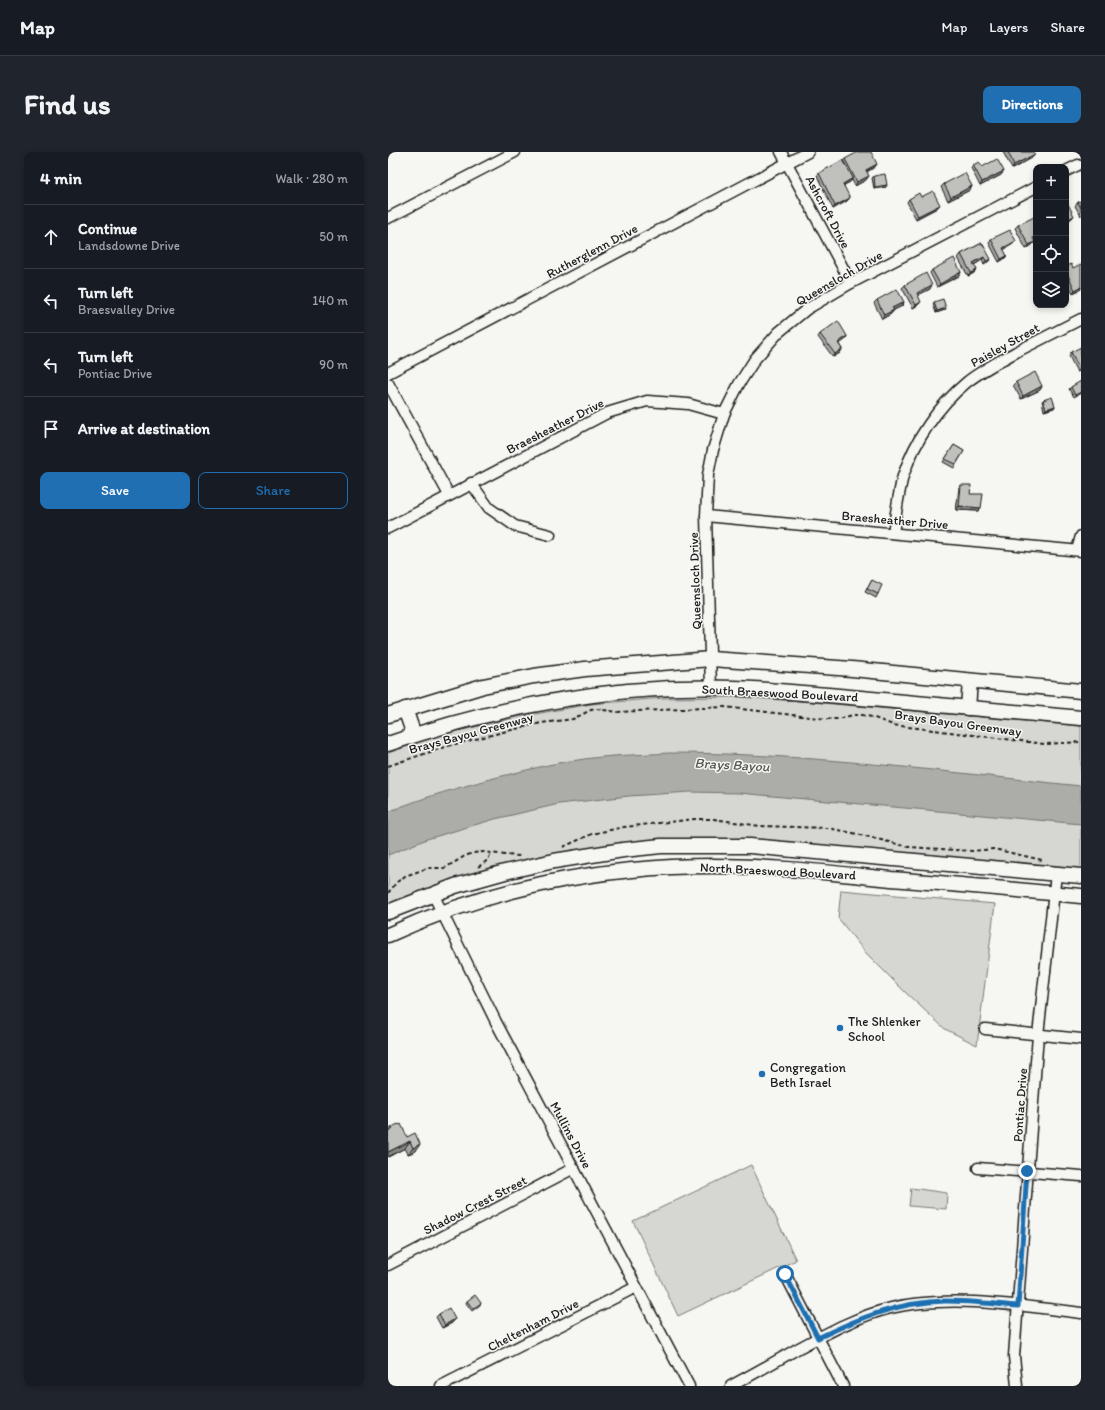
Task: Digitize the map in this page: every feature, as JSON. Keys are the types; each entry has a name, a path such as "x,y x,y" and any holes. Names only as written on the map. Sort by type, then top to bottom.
{"main road":[{"name":"South Braeswood Boulevard","path":"388,716 483,686 534,676 585,669 711,659 852,669 1081,691"},
{"path":"968,708 970,681"},
{"name":"South Braeswood Boulevard","path":"388,744 456,722 517,708 557,700 628,691 734,688 1081,718"},
{"path":"405,710 414,735"},
{"name":"North Braeswood Boulevard","path":"388,912 455,886 512,870 554,861 623,850 661,846 750,846 1081,876"},
{"path":"821,872 823,852"},
{"name":"North Braeswood Boulevard","path":"388,935 442,912 499,894 554,881 602,873 656,868 715,866 787,869 1081,896"}],"street":[{"path":"388,218 515,152"},
{"name":"Ashcroft Drive","path":"781,152 851,284"},
{"name":"Rutherglenn Drive","path":"388,373 808,152"},
{"path":"1069,170 1078,165"},
{"name":"Queensloch Drive","path":"712,688 706,516 708,475 713,450 724,414 739,384 755,359 779,332 807,309 851,284 1033,189"},
{"name":"Paisley Street","path":"893,533 902,482 913,453 922,436 948,400 968,382 991,366 1081,318"},
{"path":"388,382 449,495"},
{"name":"Braesheather Drive","path":"388,528 471,483 607,413 647,401 688,404 724,414"},
{"path":"471,483 489,508 515,526 550,535"},
{"name":"Braesheather Drive","path":"706,516 1079,550"},
{"path":"1079,550 1081,536"},
{"name":"Pontiac Drive","path":"1017,1386 1014,1356 1027,1171 1038,1035 1056,874"},
{"name":"Mullins Drive","path":"433,894 496,1022 689,1386"},
{"path":"985,1029 1081,1039"},
{"name":"Shadow Crest Street","path":"388,1265 574,1168"},
{"path":"978,1168 1081,1176"},
{"path":"785,1274 843,1386"},
{"name":"Cheltenham Drive","path":"441,1386 636,1286"},
{"path":"731,1386 849,1322 872,1313 915,1303 946,1301 1018,1306 1081,1314"}],"path":[{"name":"Brays Bayou Greenway","path":"388,766 448,746 503,732 541,723 574,719 596,709 618,712 724,707 827,719 838,719 854,715 872,717 893,725 1045,744 1081,742"}],"shaded area":[{"path":"737,697 811,702 1081,726 1081,872 611,845 564,852 501,866 388,907 388,753 437,736 513,718 591,704 664,698"},
{"path":"841,890 995,904 977,1045 945,1029 865,952 838,918"},
{"path":"751,1165 796,1260 678,1316 633,1221"},
{"path":"911,1188 947,1193 946,1209 909,1206"}],"water":[{"name":"Brays Bayou","path":"669,753 772,756 875,764 1081,786 1081,824 739,793 690,792 629,796 559,804 495,819 427,839 388,855 388,812 415,802 498,777 558,763 589,758"}],"building":[{"path":"858,152 871,152 877,164 866,170 869,176 857,182 845,159"},
{"path":"1008,152 1034,152 1035,154 1014,165"},
{"path":"997,159 1004,171 982,182 973,165 979,162 982,167"},
{"path":"843,160 853,178 843,184 850,198 835,206 819,173"},
{"path":"965,173 972,186 951,197 944,184"},
{"path":"885,174 887,185 875,187 874,176"},
{"path":"933,191 940,205 918,216 909,199 919,193 921,197"},
{"path":"1081,201 1081,208 1078,202"},
{"path":"1069,206 1074,216 1069,218"},
{"path":"1033,218 1033,243 1029,245 1018,225"},
{"path":"1010,230 1016,241 1003,248 1007,256 1001,259 991,239"},
{"path":"982,243 991,259 986,261 984,257 973,263 977,270 971,273 961,254"},
{"path":"954,258 961,272 940,284 932,270"},
{"path":"1071,264 1073,268 1081,264 1081,287 1075,290 1069,277 1069,265"},
{"path":"926,273 932,285 917,293 921,302 916,305 905,285"},
{"path":"897,289 904,302 892,308 894,310 884,315 877,300"},
{"path":"943,299 946,308 937,311 934,302"},
{"path":"838,321 847,336 838,343 842,349 835,354 820,334"},
{"path":"1081,347 1081,367 1079,368 1071,352"},
{"path":"1035,372 1042,386 1023,396 1016,382"},
{"path":"1081,381 1081,392 1075,395 1071,387"},
{"path":"1052,397 1055,406 1046,409 1043,400"},
{"path":"954,445 964,451 956,464 945,459"},
{"path":"961,485 971,485 970,494 983,494 981,508 959,506"},
{"path":"872,580 882,585 878,594 867,589"},
{"path":"401,1124 407,1137 415,1133 420,1144 413,1148 410,1141 388,1152 388,1131 393,1129 392,1127"},
{"path":"475,1295 481,1303 473,1309 467,1301"},
{"path":"449,1308 455,1319 445,1325 439,1314"}],"place":[{"name":"The Shlenker School","path":"840,1028"},
{"name":"Congregation Beth Israel","path":"762,1074"}],"route":[{"path":"785,1274 818,1338 849,1322 872,1313 915,1303 946,1301 1018,1306 1027,1171"}]}
